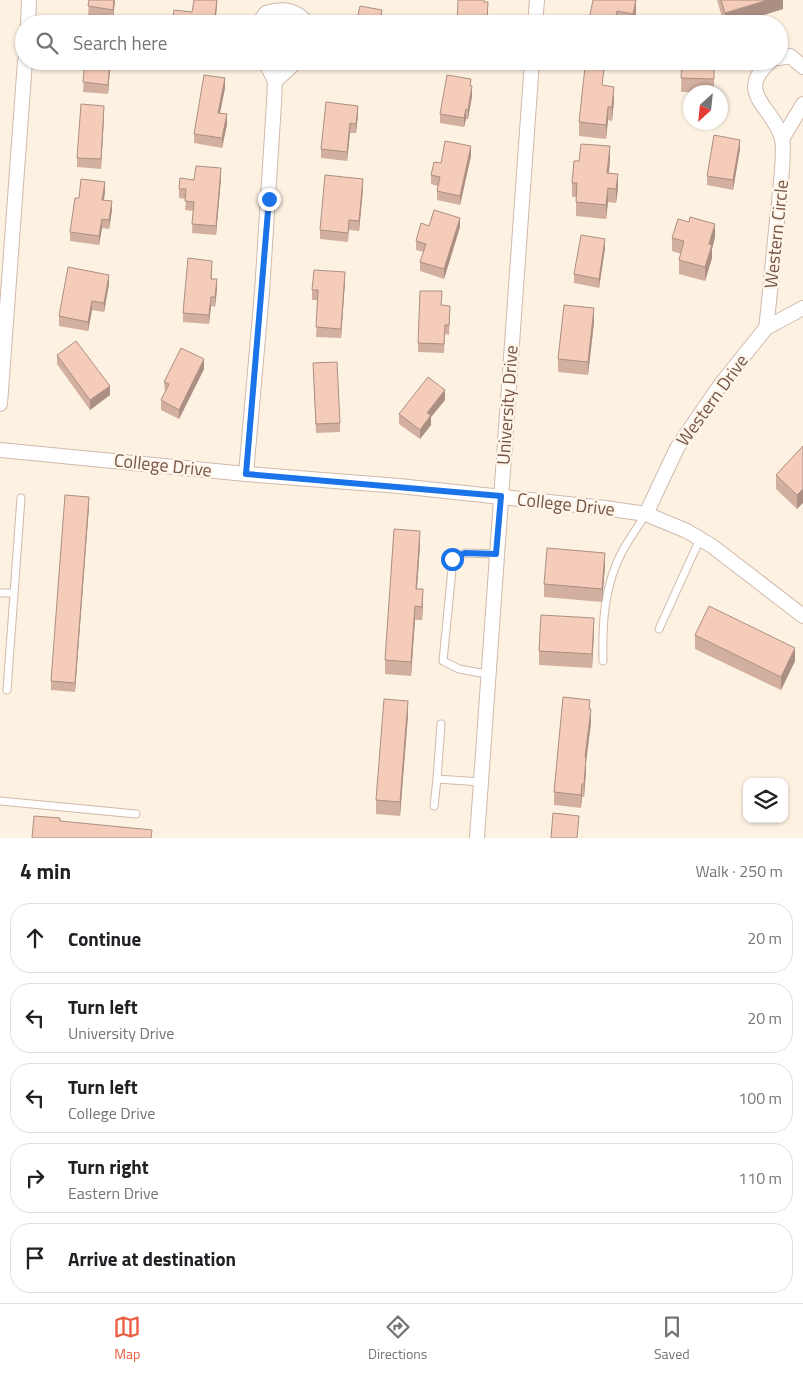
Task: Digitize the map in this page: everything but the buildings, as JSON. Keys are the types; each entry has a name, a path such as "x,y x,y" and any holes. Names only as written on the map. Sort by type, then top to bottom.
{"street":[{"path":"28,15 29,0"},
{"path":"536,15 537,0"},
{"path":"265,15 276,10 286,10 298,15"},
{"path":"788,56 803,67"},
{"path":"0,404 24,70"},
{"path":"246,474 269,199 275,81 270,70"},
{"path":"275,81 287,70"},
{"name":"University Drive","path":"477,838 487,674 531,70"},
{"name":"Western Circle","path":"761,70 755,84 758,100 770,115 782,139 782,174 766,328"},
{"path":"782,139 803,104"},
{"name":"Western Drive","path":"646,514 677,448 721,384 766,328 803,308"},
{"name":"College Drive","path":"0,450 501,496 646,514 687,531 712,546 803,616"}],"lane":[{"path":"7,690 21,498"},
{"path":"604,661 602,630 605,601 611,578 622,551 646,514"},
{"path":"659,629 700,539"},
{"path":"487,674 459,669 443,661 452,559 465,553 496,554"},
{"path":"0,593 13,594"},
{"path":"434,806 441,724"},
{"path":"437,779 481,782"},
{"path":"0,801 136,814"}],"route":[{"path":"269,199 246,474 501,496 496,554 465,553 452,559"}]}
